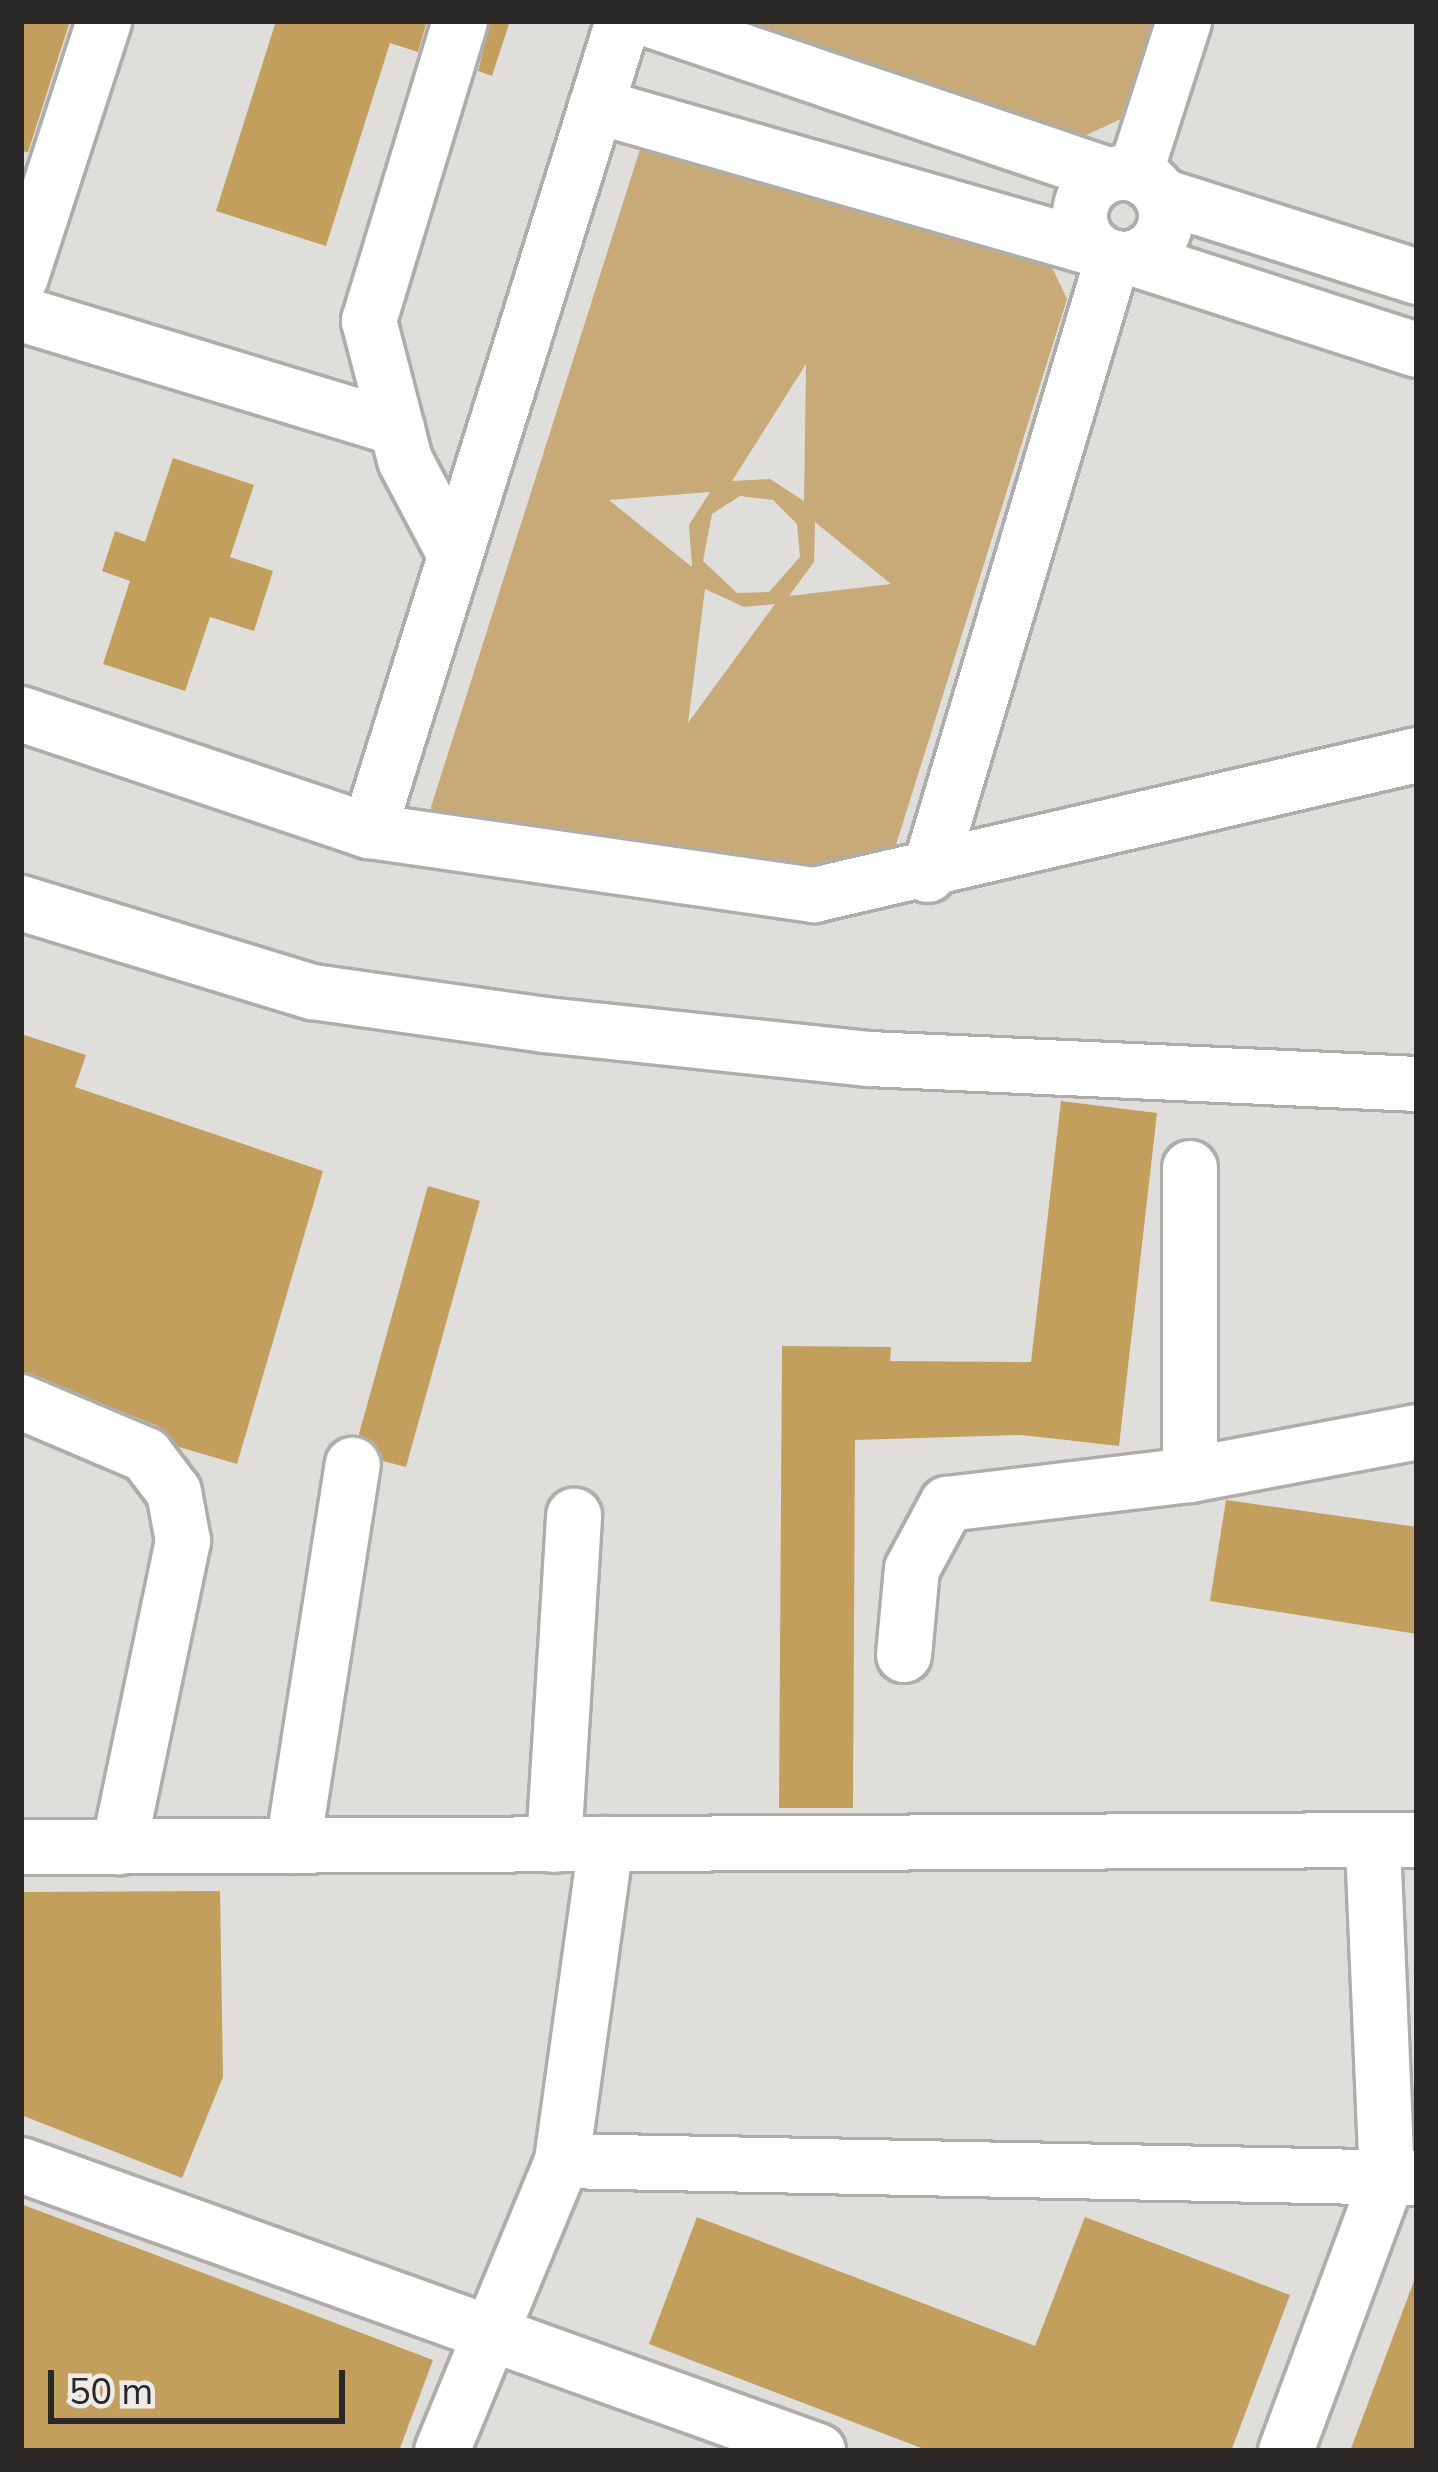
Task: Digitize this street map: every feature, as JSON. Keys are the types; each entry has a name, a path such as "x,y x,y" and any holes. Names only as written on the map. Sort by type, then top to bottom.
{"street":[{"path":"21,277 104,21"},
{"path":"455,555 397,428 369,321 460,21"},
{"path":"369,831 623,21"},
{"path":"653,21 1417,277"},
{"path":"928,874 1114,255 1162,234 1135,182 1184,21"},
{"path":"596,106 1114,255 1417,350"},
{"path":"1114,255 1081,209 1135,182"},
{"path":"21,314 397,428"},
{"path":"21,714 369,831 814,896 928,874 1417,755"},
{"path":"21,903 314,992 545,1025 869,1059 1417,1084"},
{"path":"1190,1168 1190,1474"},
{"path":"21,1402 146,1455 174,1492 183,1540 119,1847"},
{"path":"904,1655 912,1569 924,1531 947,1504 1190,1474 1417,1432"},
{"path":"293,1846 353,1465"},
{"path":"442,2451 484,2335 562,2161 580,1844 574,1516"},
{"path":"21,1847 1395,1841 1402,2179 1286,2451"},
{"path":"562,2161 1402,2179"},
{"path":"21,2165 484,2335 818,2451"}],"shaded area":[{"path":"716,21 1153,21 1121,119 1082,137"},
{"path":"642,143 1050,263 1067,299 895,848 875,871 804,876 436,825 431,807","holes":["806,364 804,501 770,479 732,481","710,492 689,525 692,567 609,500","740,496 773,500 797,524 800,557 769,592 737,593 703,561 712,514","815,522 891,584 789,596 814,562","705,589 744,607 775,604 688,723"]}],"building":[{"path":"21,21 70,21 28,152 21,151"},
{"path":"276,21 427,21 418,52 390,43 326,246 216,211"},
{"path":"491,21 510,21 492,76 478,71"},
{"path":"173,458 254,485 230,557 273,571 254,631 210,617 185,691 103,664 130,581 102,571 115,531 145,542"},
{"path":"21,1034 86,1055 75,1087 323,1171 237,1464 179,1447 158,1426 21,1371"},
{"path":"1061,1101 1157,1113 1119,1446 1022,1435 855,1440 853,1808 779,1808 782,1346 891,1347 890,1361 1031,1362"},
{"path":"428,1186 480,1201 406,1467 383,1461 359,1434"},
{"path":"1226,1500 1417,1527 1417,1634 1210,1601"},
{"path":"220,1891 223,2077 182,2178 21,2115 21,1892"},
{"path":"21,2204 433,2360 399,2451 21,2451"},
{"path":"697,2217 1035,2346 1085,2217 1290,2295 1231,2451 929,2451 649,2344"},
{"path":"1414,2281 1417,2451 1350,2451"}]}
